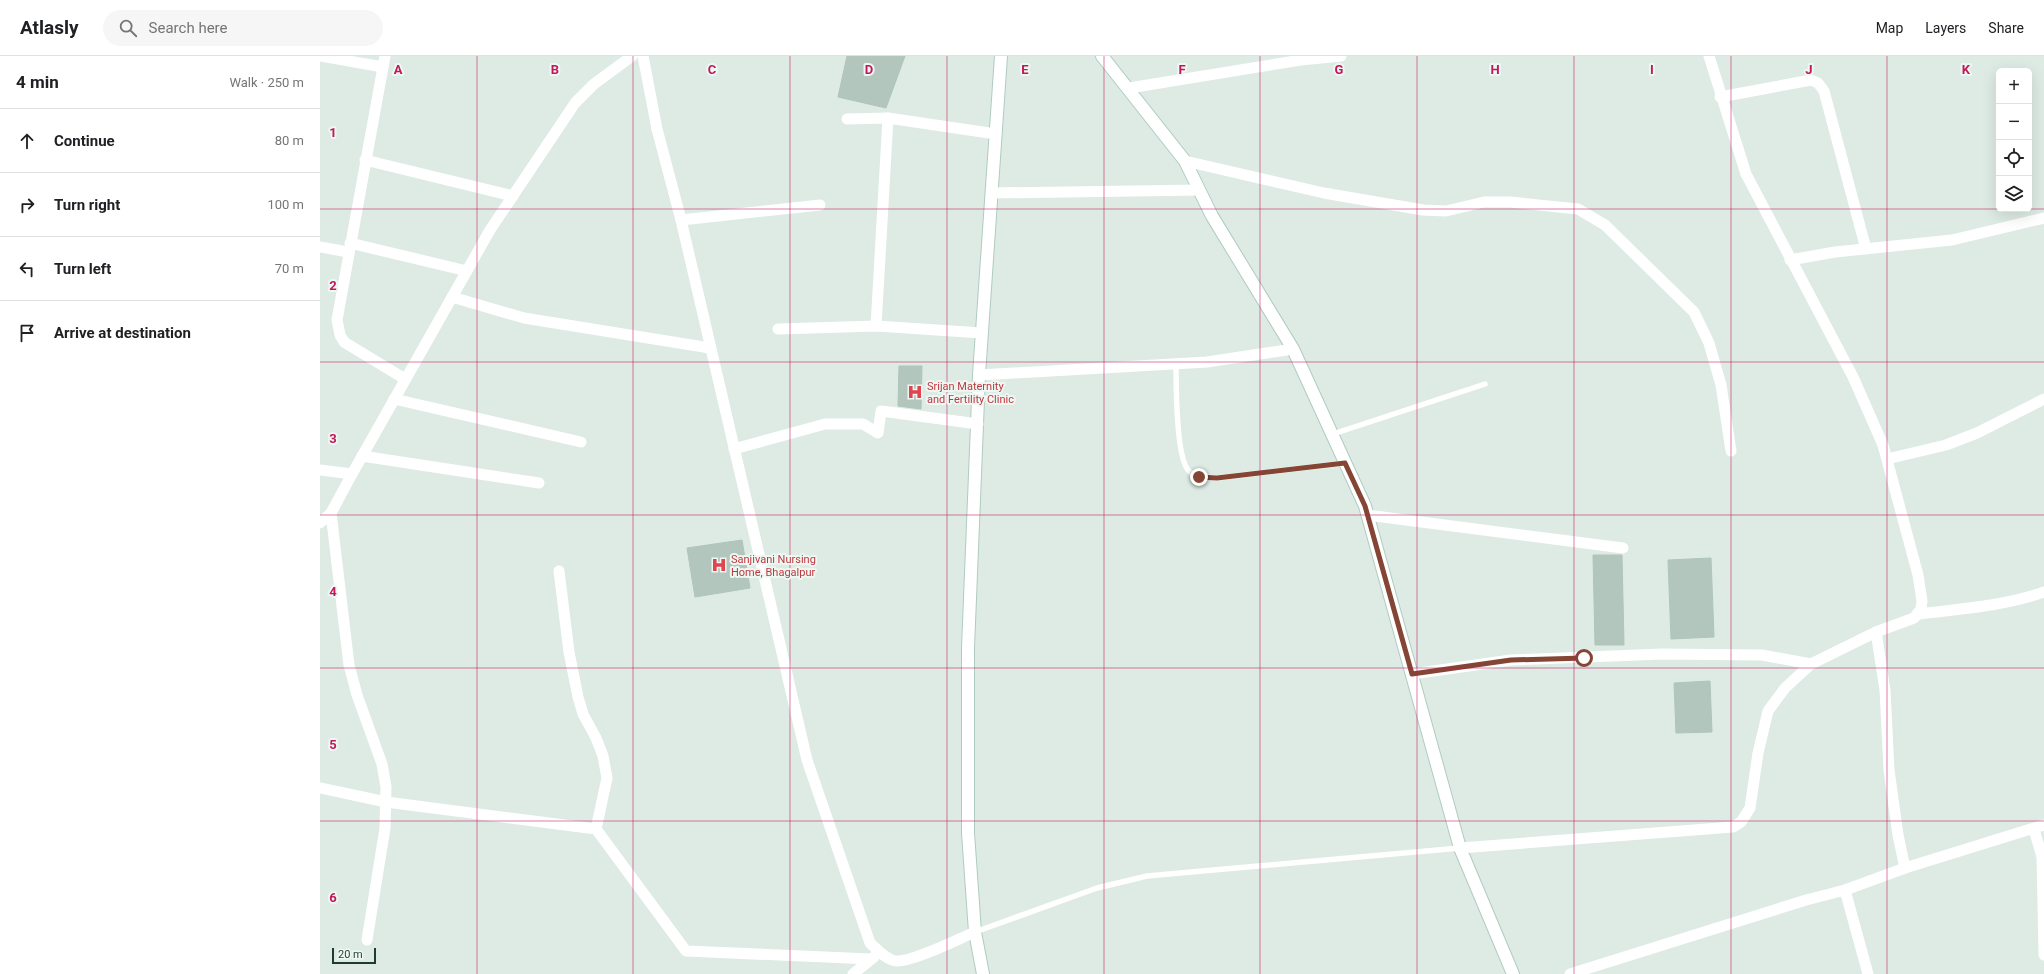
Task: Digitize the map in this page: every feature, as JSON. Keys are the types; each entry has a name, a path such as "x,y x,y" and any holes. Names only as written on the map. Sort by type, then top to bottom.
{"street":[{"path":"320,56 384,61 337,320 340,335 344,342 405,379"},
{"path":"320,523 331,513 490,230 575,103 594,84 632,56"},
{"path":"643,56 657,129 681,220 807,760 870,943 880,952 895,961 908,959 975,932"},
{"path":"983,974 975,932 968,833 968,664 979,375 1001,56"},
{"path":"1102,56 1129,88 1185,161 1212,216 1293,349 1345,463 1367,515 1460,848 1512,974"},
{"path":"1129,88 1300,60 1341,56"},
{"path":"1460,848 1733,826 1741,822 1750,808 1758,753 1768,711 1785,688 1811,664 1876,632 1914,618 1918,614 1922,601 1918,575 1886,459 1875,426 1853,377 1746,174 1720,97 1709,56"},
{"path":"1720,97 1811,80 1818,83 1824,91 1866,250"},
{"path":"847,119 888,118 996,134"},
{"path":"876,326 888,118"},
{"path":"365,160 513,196"},
{"path":"1185,161 1324,193 1423,210 1446,211 1484,202 1510,202 1578,208 1590,214 1605,225 1694,312 1709,343 1721,385 1731,451"},
{"path":"992,193 1199,190"},
{"path":"681,220 820,205"},
{"path":"1790,260 1836,252 1952,240 2044,218"},
{"path":"320,247 349,248 467,271"},
{"path":"452,297 517,317 710,348"},
{"path":"778,329 876,326 982,333"},
{"path":"979,375 1208,362 1293,349"},
{"path":"394,399 580,442"},
{"path":"1886,459 1946,445 1977,433 2044,399"},
{"path":"734,449 825,424 864,424 878,433 881,411 978,424"},
{"path":"362,456 539,483"},
{"path":"320,470 352,474"},
{"path":"331,513 349,665 357,695 382,764 386,788 385,828 368,940"},
{"path":"1367,515 1623,548"},
{"path":"559,571 569,652 578,697 583,714 596,738 603,756 607,778 596,829"},
{"path":"1918,614 1984,607 2030,597 2044,592"},
{"path":"1876,632 1885,690 1889,770 1895,820 1905,868"},
{"path":"1412,674 1511,660 1662,654 1762,654 1811,664"},
{"path":"320,788 386,802 596,829 686,951 871,959"},
{"path":"1570,974 1806,900 1845,890 1905,868 2039,827 2042,857 2044,955"},
{"path":"1845,890 1868,974"},
{"path":"853,974 880,952"}],"lane":[{"path":"1176,364 1177,398 1182,454 1188,470 1199,477 1217,478 1345,463"},
{"path":"1332,434 1485,384"},
{"path":"975,932 1097,888 1147,876 1460,848"}],"building":[{"path":"847,56 905,56 886,108 838,97"},
{"path":"899,366 922,366 921,409 898,406"},
{"path":"742,540 750,588 695,597 687,548"},
{"path":"1593,555 1622,555 1624,645 1595,645"},
{"path":"1711,558 1714,637 1671,639 1668,560"},
{"path":"1710,681 1712,732 1676,733 1674,683"}],"place":[{"name":"Srijan Maternity and Fertility Clinic","path":"915,392"},
{"name":"Sanjivani Nursing Home, Bhagalpur","path":"719,565"}],"route":[{"path":"1199,477 1217,478 1345,463 1365,506 1412,674 1511,660 1584,658"}]}
